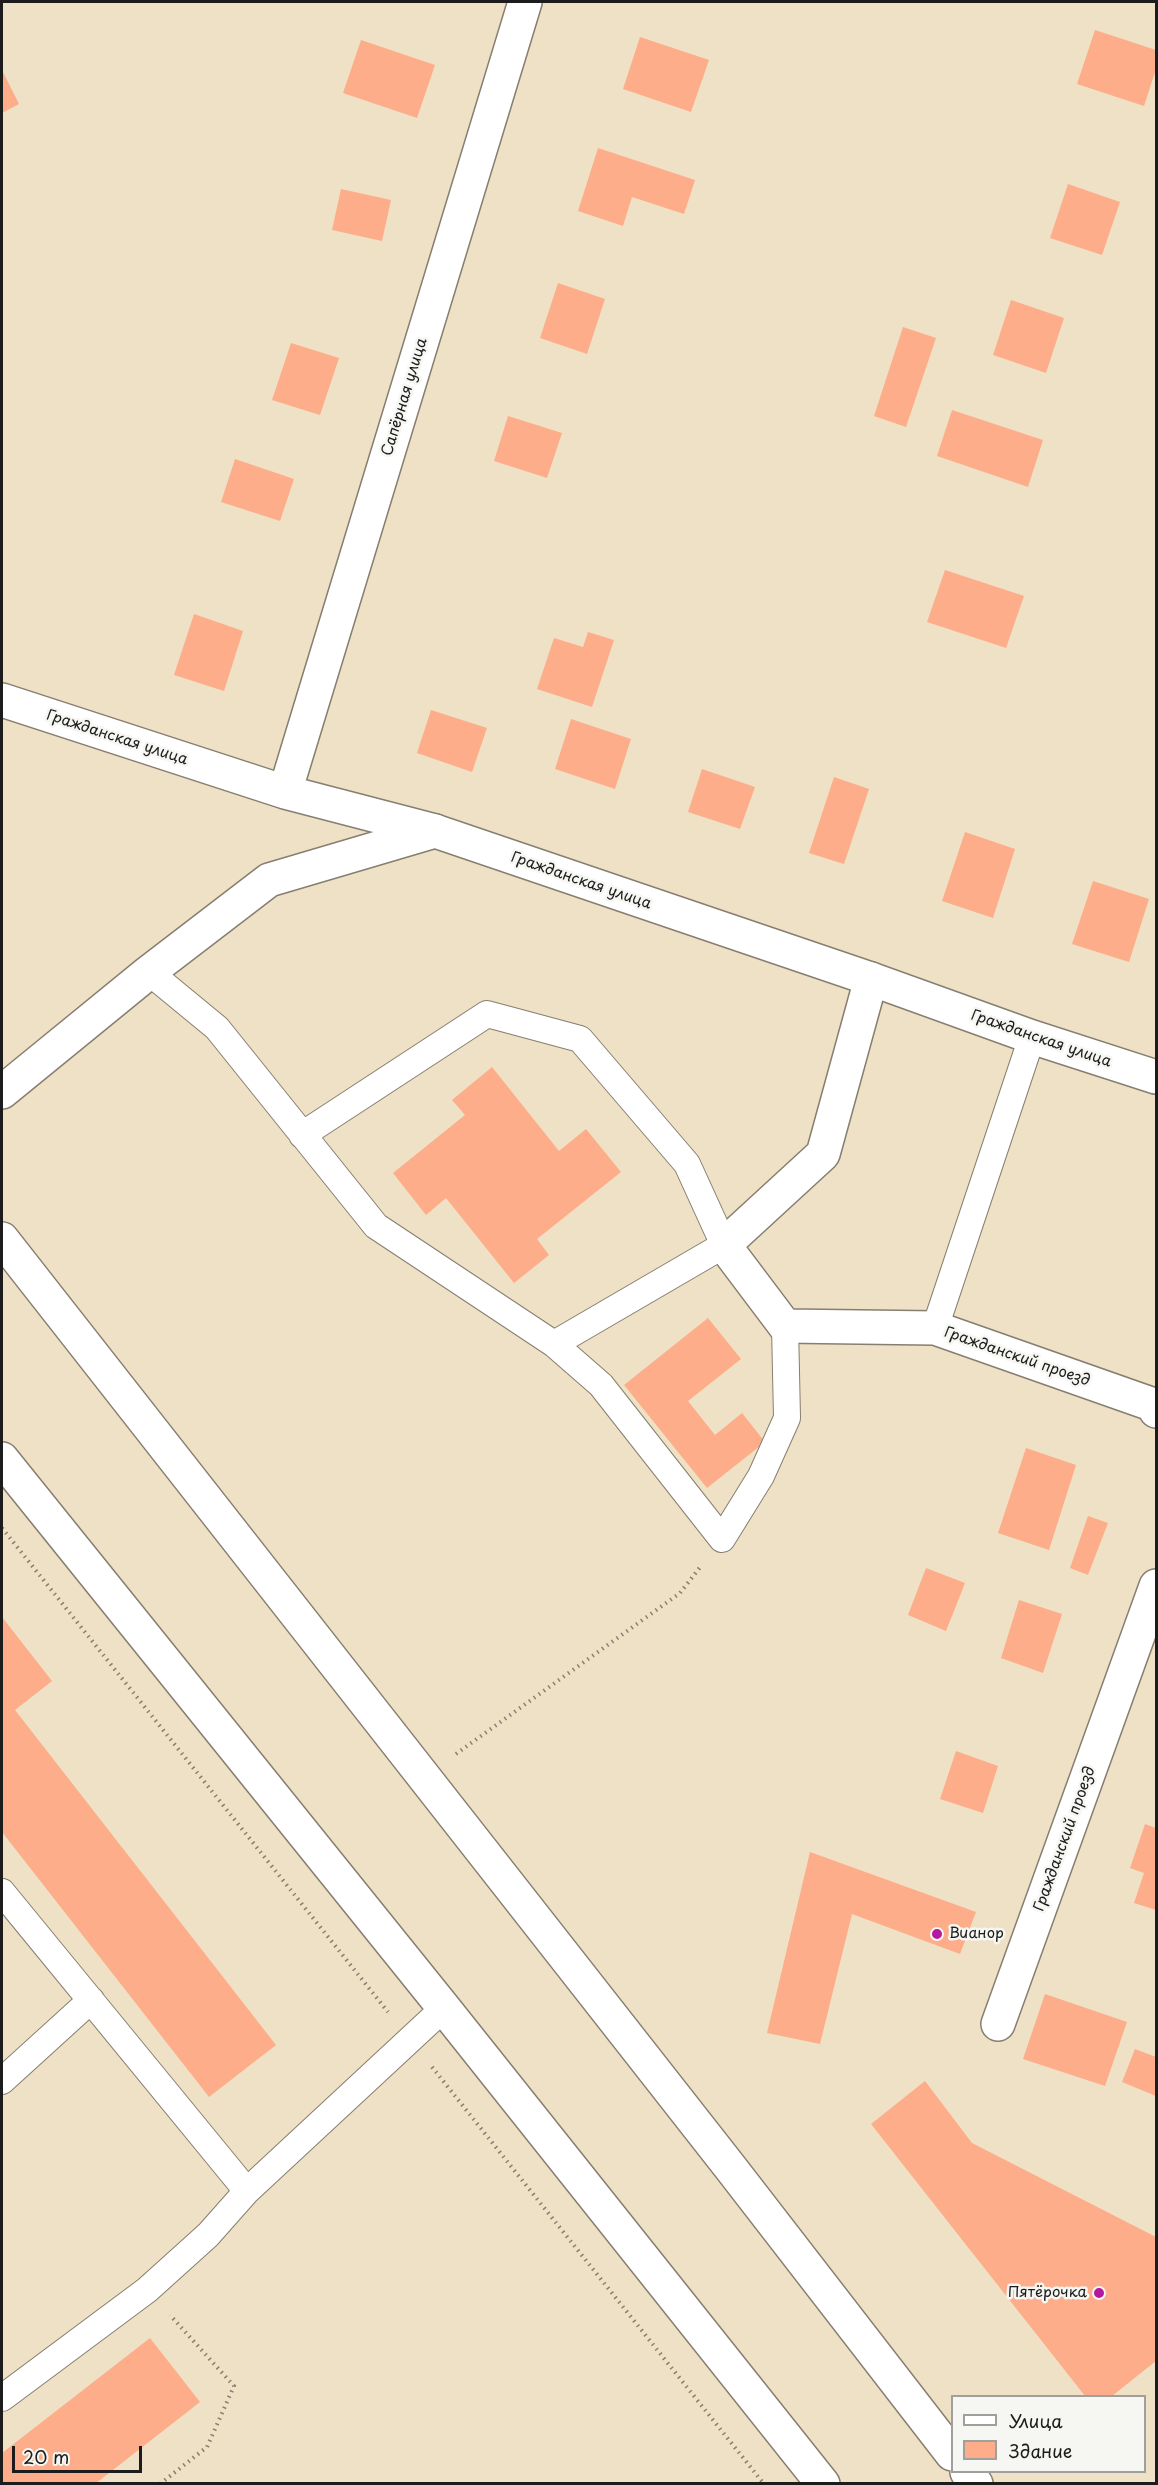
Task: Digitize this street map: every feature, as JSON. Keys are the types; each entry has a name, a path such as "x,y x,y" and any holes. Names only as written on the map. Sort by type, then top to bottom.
{"street":[{"name":"Сапёрная улица","path":"285,792 525,2"},
{"name":"Гражданская улица","path":"2,700 285,792 435,831 871,979 1032,1037 1156,1077"},
{"path":"2,1092 149,972 269,880 435,831"},
{"path":"784,1326 724,1245 823,1154 871,979"},
{"path":"2,1239 425,1777 951,2453"},
{"name":"Гражданский проезд","path":"784,1326 935,1328 1154,1405 1156,1411"},
{"path":"2,1460 444,2008 823,2484"},
{"name":"Гражданский проезд","path":"998,2024 1156,1586"}],"lane":[{"path":"149,972 217,1028 376,1226 554,1344 601,1385 722,1539 761,1476 787,1418 784,1326"},
{"path":"302,1135 487,1014 580,1039 687,1164 724,1245 554,1344"},
{"path":"935,1328 1032,1037"},
{"path":"2,1892 247,2191"},
{"path":"2,2081 91,2000"},
{"path":"2,2398 147,2290 208,2235 247,2191 444,2008"}],"path":[{"path":"2,1528 390,2015"},
{"path":"425,1777 680,1593 722,1539"},
{"path":"428,2062 764,2484"},
{"path":"147,2290 234,2386 207,2447 160,2484"}],"building":[{"path":"1095,30 1156,50 1156,69 1144,106 1077,84"},
{"path":"640,37 709,60 691,112 623,89"},
{"path":"361,40 435,65 417,118 343,93"},
{"path":"2,70 19,104 2,113"},
{"path":"598,148 695,180 684,214 632,197 623,226 578,211"},
{"path":"1068,184 1120,202 1102,255 1050,238"},
{"path":"341,189 391,200 382,241 332,230"},
{"path":"558,283 605,299 587,354 540,338"},
{"path":"1011,300 1064,318 1046,373 993,355"},
{"path":"903,327 936,338 906,427 874,416"},
{"path":"291,343 339,358 320,415 272,400"},
{"path":"952,410 1043,440 1028,487 937,456"},
{"path":"508,416 562,433 547,478 494,461"},
{"path":"235,459 294,479 280,521 221,502"},
{"path":"945,570 1024,596 1006,648 927,622"},
{"path":"194,614 243,631 224,691 174,675"},
{"path":"588,632 614,640 592,707 537,689 554,638 583,647"},
{"path":"431,710 487,728 472,772 417,753"},
{"path":"571,719 631,739 615,789 555,769"},
{"path":"702,769 755,787 740,829 688,812"},
{"path":"834,777 869,789 844,864 809,853"},
{"path":"965,832 1015,849 993,918 942,901"},
{"path":"1093,881 1149,899 1129,962 1072,944"},
{"path":"492,1067 559,1151 586,1129 621,1172 537,1239 549,1255 514,1283 446,1198 426,1215 393,1173 465,1115 452,1100"},
{"path":"708,1318 741,1359 688,1401 715,1435 742,1413 765,1442 707,1488 624,1385"},
{"path":"1026,1448 1076,1465 1049,1550 998,1533"},
{"path":"1088,1516 1108,1523 1088,1575 1070,1568"},
{"path":"926,1568 965,1583 946,1631 908,1615"},
{"path":"1019,1600 1062,1614 1043,1673 1001,1658"},
{"path":"2,1617 52,1681 15,1710 276,2045 209,2097 2,1832"},
{"path":"956,1751 998,1766 983,1813 940,1799"},
{"path":"1145,1824 1156,1828 1156,1910 1134,1903 1144,1873 1130,1868"},
{"name":"Вианор","path":"810,1852 976,1912 960,1954 852,1914 820,2044 767,2033"},
{"path":"1045,1994 1127,2022 1105,2086 1023,2059"},
{"path":"1135,2049 1156,2057 1156,2096 1122,2082"},
{"path":"925,2081 972,2143 1156,2237 1156,2361 1113,2395 1084,2395 871,2124"},
{"path":"150,2338 200,2402 95,2484 2,2484 2,2453"}],"place":[{"name":"Вианор","path":"937,1934"},
{"name":"Пятёрочка","path":"1099,2293"}]}
